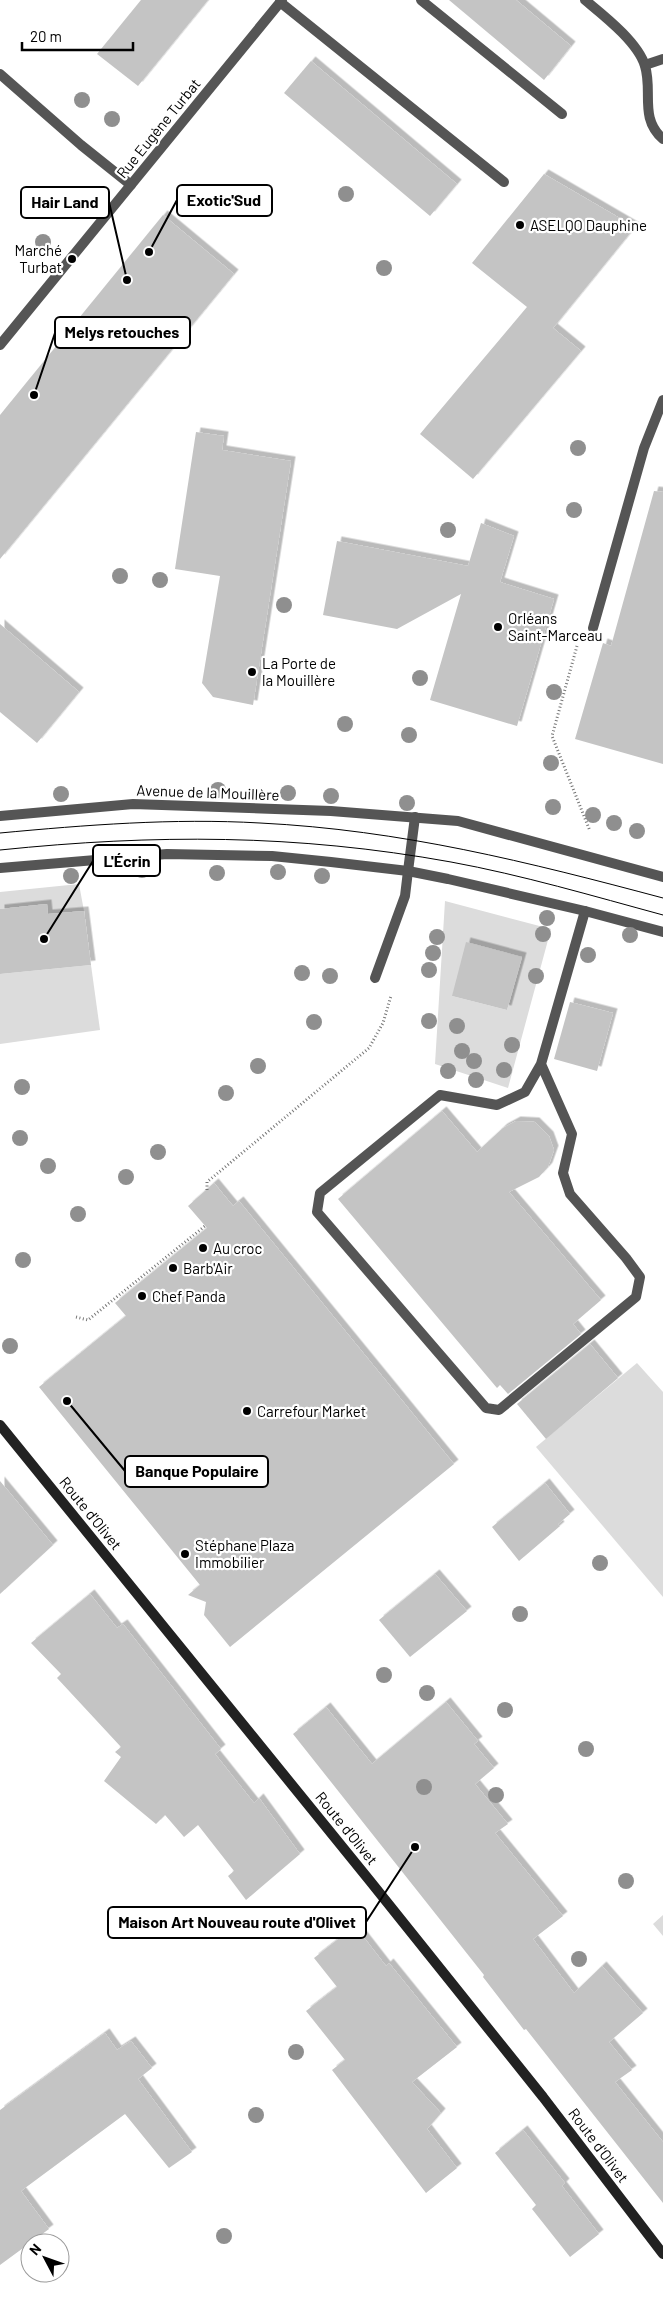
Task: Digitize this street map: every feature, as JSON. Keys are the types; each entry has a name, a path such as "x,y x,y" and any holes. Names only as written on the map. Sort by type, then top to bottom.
{"main road":[{"name":"Route d'Olivet","path":"0,1425 543,2097 663,2254"}],"street":[{"path":"421,0 562,114"},
{"path":"585,0 625,34 645,65 649,118 654,131 663,138"},
{"path":"281,1 504,182"},
{"name":"Rue Eugène Turbat","path":"0,344 281,1"},
{"path":"645,65 663,59"},
{"path":"0,74 81,145 131,185"},
{"path":"593,628 644,448 663,400"},
{"name":"Avenue de la Mouillère","path":"0,816 133,804 331,810 415,817 470,824 663,877"},
{"path":"376,978 406,896 415,817"},
{"path":"0,868 167,854 272,856 408,871 585,911 663,932"},
{"path":"541,1064 572,1134 563,1173 570,1194 626,1258 640,1277 636,1297 499,1410 486,1408 317,1212 320,1193 440,1095 497,1105 526,1092 541,1064 585,911"}],"path":[{"path":"592,835 552,736 580,634 593,628"},
{"path":"207,1190 207,1182 369,1048 383,1023 393,988"},
{"path":"76,1317 88,1320 205,1226"}],"shaded area":[{"path":"79,884 84,911 48,914 47,904 0,909 0,892"},
{"path":"445,901 551,929 508,1088 435,1064","holes":["522,957 507,1010 452,996"]},
{"path":"91,965 100,1030 0,1044 0,974"},
{"path":"637,1363 663,1392 663,1597 536,1447"},
{"path":"663,1915 663,1936 653,1924"}],"building":[{"path":"141,0 208,0 138,86 97,54"},
{"path":"449,0 516,0 571,46 544,80"},
{"path":"311,61 457,184 430,216 284,93"},
{"path":"544,174 635,227 553,328 581,351 473,479 420,434 527,307 472,263"},
{"path":"163,215 234,274 0,559 0,415"},
{"path":"196,432 224,436 222,450 291,461 253,705 213,697 202,683 220,576 175,569"},
{"path":"654,491 663,492 663,764 575,739 603,643 611,646"},
{"name":"Orléans Saint-Marceau","path":"481,523 514,536 500,582 554,599 517,726 430,700 461,594 397,629 323,615 337,541 468,566"},
{"path":"0,624 79,692 37,743 0,712"},
{"path":"47,904 48,914 84,911 91,965 0,974 0,909"},
{"path":"466,942 522,957 507,1010 452,996"},
{"path":"570,1002 613,1013 597,1071 554,1059"},
{"path":"442,1111 477,1152 503,1128 516,1121 535,1122 549,1136 554,1150 548,1167 539,1177 509,1192 601,1300 573,1324 581,1334 508,1394 500,1385 497,1388 338,1199"},
{"path":"214,1183 233,1206 239,1201 454,1464 230,1647 204,1615 206,1602 188,1595 200,1585 39,1387 126,1316 115,1303 207,1228 188,1206"},
{"path":"590,1344 618,1378 546,1439 517,1404"},
{"path":"0,1481 53,1545 0,1594"},
{"path":"545,1483 570,1514 558,1524 560,1526 519,1561 492,1527"},
{"path":"435,1574 467,1611 410,1657 379,1620"},
{"path":"90,1594 117,1628 123,1624 221,1749 215,1754 254,1803 259,1798 300,1854 246,1900 228,1876 234,1871 198,1825 184,1837 165,1815 156,1824 104,1781 121,1757 115,1752 121,1747 57,1678 61,1674 31,1643"},
{"path":"446,1702 478,1741 474,1744 494,1768 475,1784 508,1824 495,1833 563,1916 533,1939 574,1993 602,1966 643,2013 609,2042 632,2070 615,2082 663,2142 663,2203 526,2029 524,2030 483,1977 484,1975 293,1734 326,1707 372,1764"},
{"path":"355,1926 386,1966 389,1963 457,2047 412,2082 441,2113 427,2129 457,2168 426,2193 332,2070 345,2060 306,2011 337,1987 314,1958"},
{"path":"105,2033 117,2050 131,2041 152,2068 138,2079 192,2152 169,2168 125,2114 21,2191 49,2229 44,2233 20,2233 20,2250 0,2265 0,2110"},
{"path":"523,2130 565,2183 562,2186 599,2234 570,2257 532,2209 536,2205 495,2153"}],"tram line":[{"path":"0,833 97,825 195,821 312,827 414,840 464,850 563,872 663,898"},
{"path":"0,850 114,841 170,839 281,842 337,846 478,867 663,915"}],"place":[{"name":"ASELQO Dauphine","path":"520,225"},
{"name":"Exotic'Sud","path":"149,252"},
{"name":"Marché Turbat","path":"72,259"},
{"name":"Hair Land","path":"127,280"},
{"name":"Melys retouches","path":"34,395"},
{"name":"Orléans Saint-Marceau","path":"498,627"},
{"name":"La Porte de la Mouillère","path":"252,672"},
{"name":"L'Écrin","path":"44,939"},
{"name":"Au croc","path":"203,1248"},
{"name":"Barb'Air","path":"173,1268"},
{"name":"Chef Panda","path":"142,1296"},
{"name":"Banque Populaire","path":"67,1401"},
{"name":"Carrefour Market","path":"247,1411"},
{"name":"Stéphane Plaza Immobilier","path":"185,1554"},
{"name":"Maison Art Nouveau route d'Olivet","path":"415,1847"}]}
